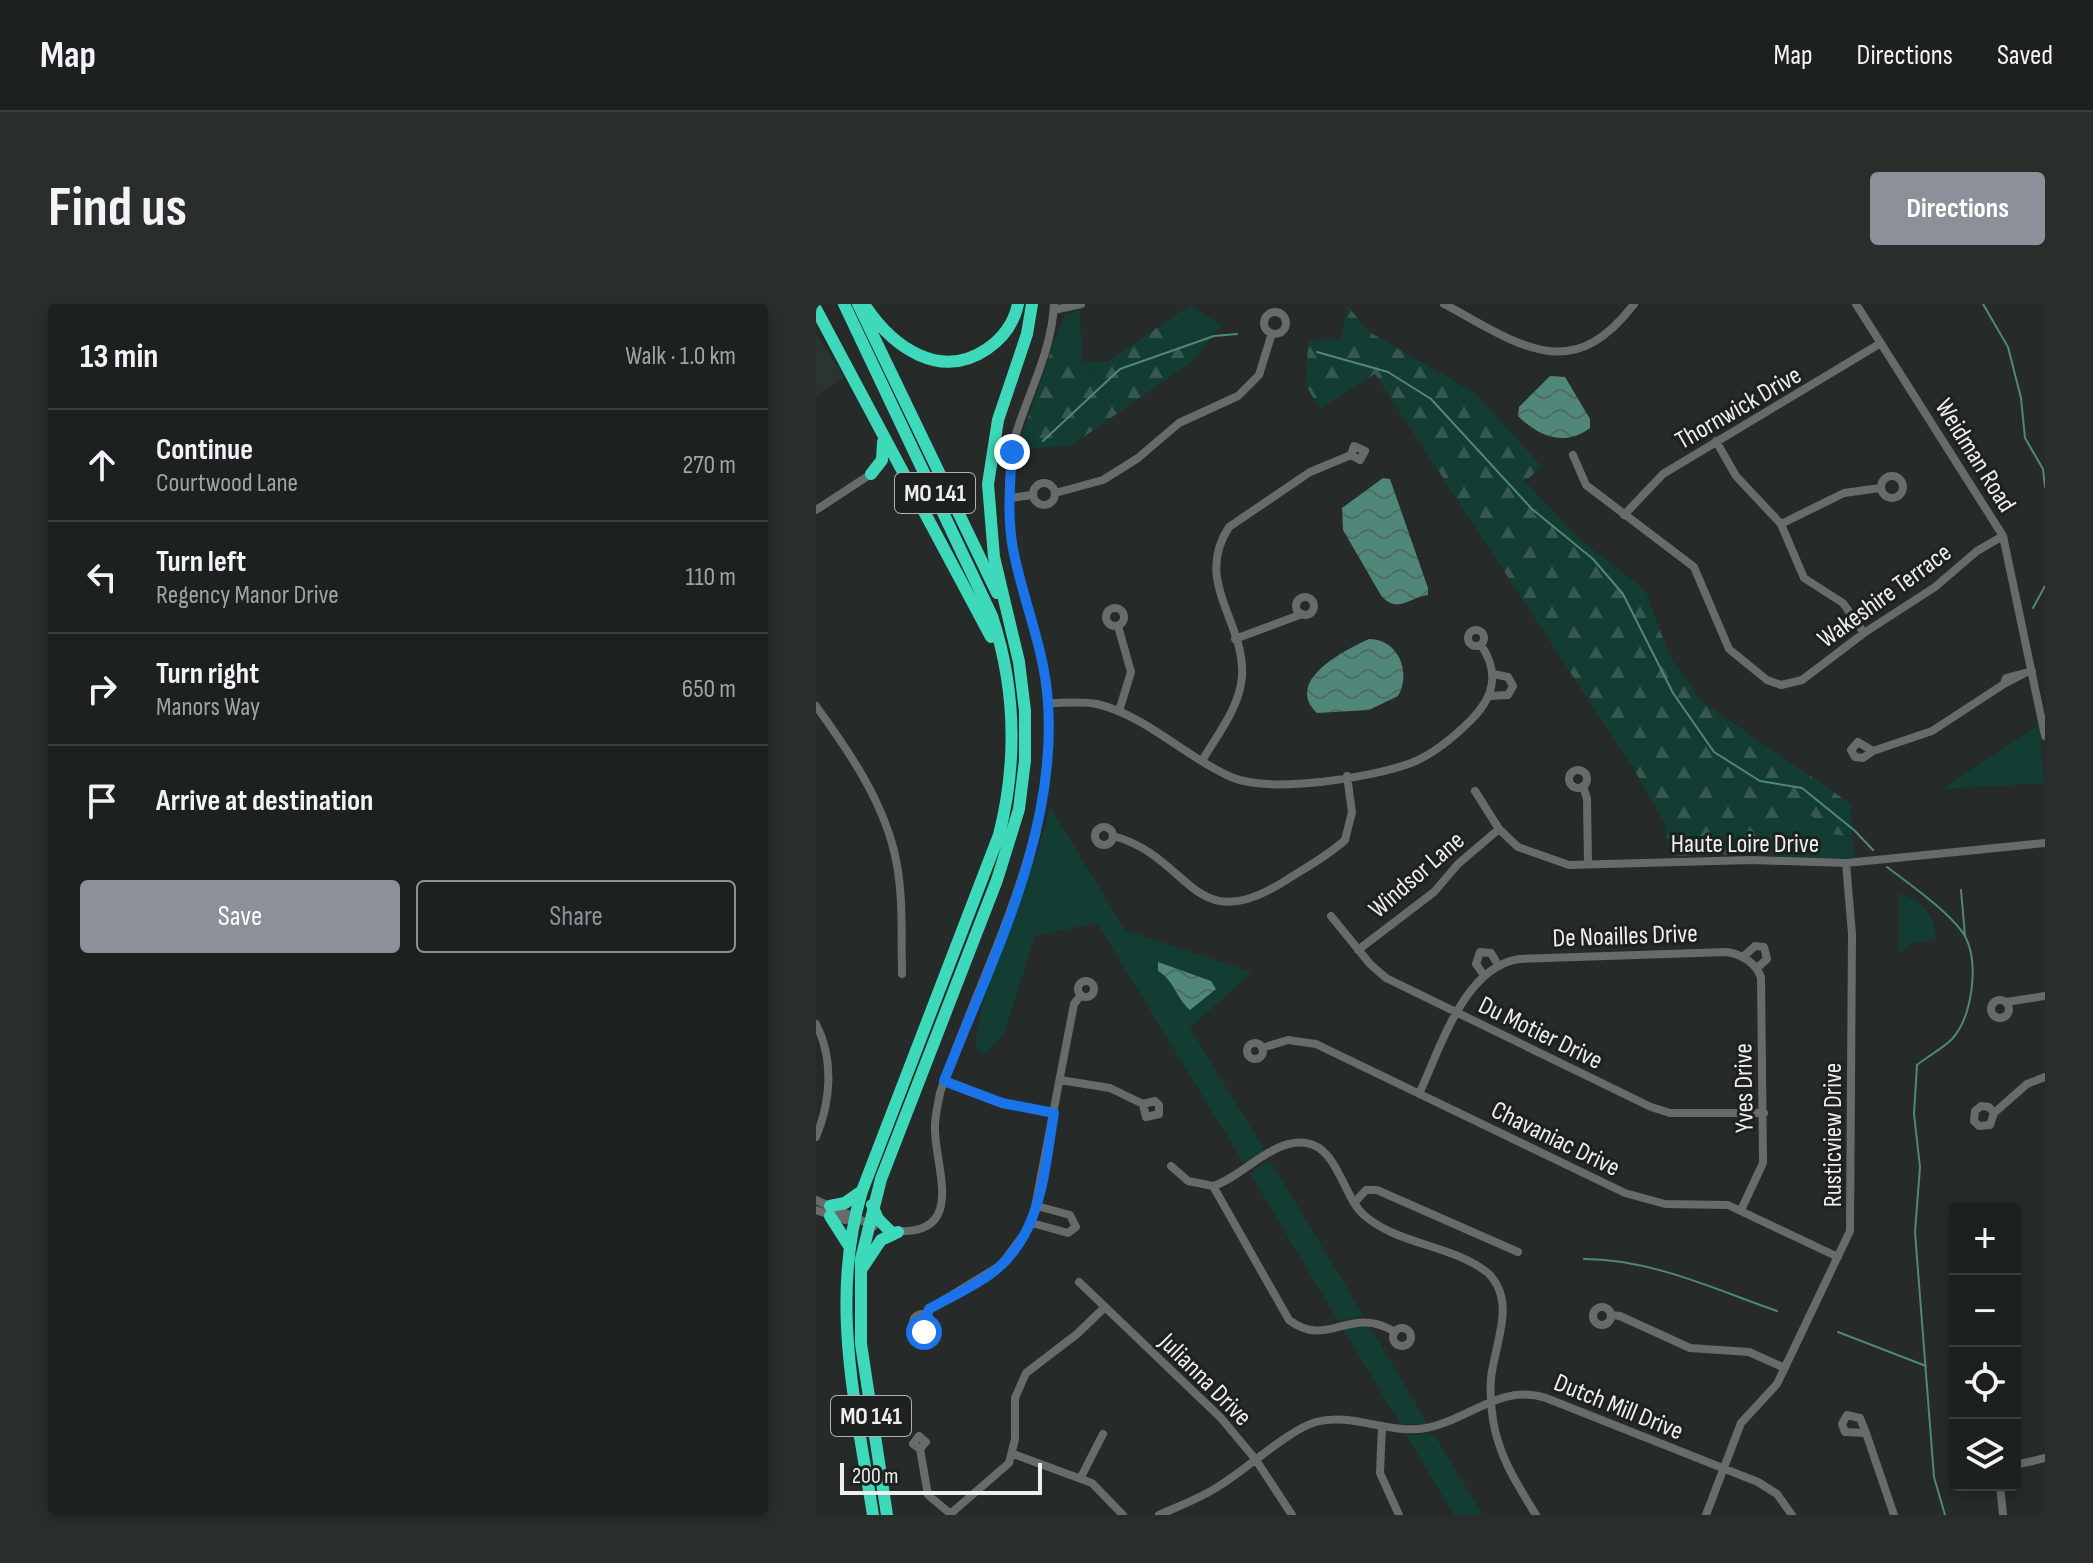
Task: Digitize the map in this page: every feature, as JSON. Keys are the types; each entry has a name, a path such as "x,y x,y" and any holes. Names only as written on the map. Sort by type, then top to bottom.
{"highway":[{"path":"825,304 844,359"},
{"name":"MO 141","path":"844,304 982,593 1000,640 1010,689 1012,762 999,835 862,1191 859,1273 861,1344 887,1515"},
{"name":"MO 141","path":"858,304 981,558 1013,637 1023,686 1026,735 1023,785 1013,833 872,1205 849,1246 845,1336 873,1515"},
{"path":"864,304 881,328 901,346 940,362 969,358 993,345 1011,325 1018,304"},
{"path":"1013,637 992,548 988,484 998,420 1027,334 1032,304"},
{"path":"816,309 905,480 986,625 1010,689"},
{"path":"871,474 882,460 883,439"},
{"path":"871,474 887,472 905,480"},
{"path":"849,1246 830,1211 862,1191"},
{"path":"859,1273 881,1240 894,1231 878,1219 872,1205"}],"street":[{"path":"816,1210 830,1211 894,1231 925,1226 939,1213 944,1199 934,1127 944,1081 1038,830 1050,749 1043,659 1013,549 1009,498 1016,437 1047,345 1054,307 1081,304"},
{"path":"1444,304 1525,346 1558,352 1599,341 1634,304"},
{"name":"Weidman Road","path":"1856,304 2003,536 2028,672 2045,736"},
{"path":"1055,493 1084,488 1115,474 1179,423 1245,391 1259,375 1272,333"},
{"name":"Thornwick Drive","path":"1624,515 1656,479 1881,343"},
{"path":"1716,441 1736,476 1781,524 1804,578 1843,603 1864,633"},
{"path":"1202,761 1237,699 1242,674 1235,639 1215,576 1221,538 1229,527 1310,472 1351,455"},
{"path":"1573,455 1586,485 1624,515"},
{"path":"816,510 871,474"},
{"path":"1044,483 1052,486 1055,493 1052,501 1045,505 1039,504 1033,495 1036,485 1044,483"},
{"path":"1781,524 1844,493 1880,488"},
{"path":"1009,498 1033,495"},
{"name":"Wakeshire Terrace","path":"1624,515 1694,567 1720,635 1734,655 1767,680 1789,686 1809,676 1864,633 1935,587 1977,551 2003,536"},
{"path":"1235,639 1302,614"},
{"path":"1118,626 1131,672 1119,711"},
{"path":"1048,703 1090,703 1119,711 1232,778 1267,786 1347,776 1394,768 1428,755 1471,721 1490,696 1493,674 1491,662 1481,645"},
{"path":"1873,751 1932,731 2004,684 2006,678 2028,672"},
{"path":"1490,696 1508,695 1513,686 1508,677 1493,674"},
{"path":"816,706 840,739 882,814 895,853 901,898 902,974"},
{"path":"1113,836 1139,847 1205,895 1224,902 1252,900 1345,840 1352,812 1347,776"},
{"path":"1583,786 1587,799 1588,864"},
{"name":"Haute Loire Drive","path":"1475,791 1499,829 1518,847 1569,865 1752,860 1846,863 2045,843"},
{"name":"Windsor Lane","path":"1358,950 1434,892 1458,864 1499,829"},
{"name":"Rusticview Drive","path":"1706,1515 1741,1423 1777,1384 1850,1231 1852,934 1846,863"},
{"name":"Du Motier Drive","path":"1331,916 1386,978 1662,1111 1764,1113"},
{"name":"De Noailles Drive","path":"1419,1094 1457,1014 1483,974 1498,965 1519,959 1618,955 1727,952 1743,957 1755,946 1764,947 1767,959 1754,966"},
{"name":"De Noailles Drive","path":"1483,974 1476,964 1480,952 1491,953 1498,965"},
{"path":"1743,957 1754,966"},
{"name":"Yves Drive","path":"1741,1210 1763,1163 1761,977 1754,966"},
{"path":"927,1315 929,1309 1001,1265 1032,1223 1074,1004 1081,995"},
{"path":"2006,1002 2045,996"},
{"path":"816,1024 828,1067 829,1095 816,1137"},
{"name":"Chavaniac Drive","path":"1262,1048 1288,1040 1316,1044 1639,1199 1665,1204 1728,1205 1838,1257"},
{"path":"1994,1113 2027,1084 2045,1077"},
{"path":"1060,1080 1110,1088 1143,1104"},
{"path":"944,1081 1002,1103 1054,1113"},
{"path":"1171,1166 1188,1181 1213,1186 1279,1148 1304,1142 1327,1155 1354,1203 1373,1222 1481,1267 1493,1278 1501,1294 1503,1314 1491,1376 1491,1400 1505,1463 1536,1515"},
{"path":"1213,1186 1289,1320 1312,1332 1366,1320 1395,1332"},
{"path":"1354,1203 1366,1190 1377,1190 1518,1252"},
{"path":"816,1200 830,1211"},
{"path":"1032,1223 1064,1233 1076,1227 1070,1215 1037,1206"},
{"name":"Julianna Drive","path":"1079,1282 1221,1418 1256,1460 1292,1515"},
{"path":"920,1449 928,1495 951,1515 994,1480 1013,1454 1013,1412 1019,1383 1036,1362 1077,1334 1105,1307"},
{"path":"1611,1315 1620,1316 1690,1348 1749,1352 1785,1368"},
{"name":"Dutch Mill Drive","path":"1159,1515 1220,1486 1316,1422 1433,1427 1506,1394 1534,1394 1768,1488 1792,1515"},
{"path":"1382,1426 1380,1473 1399,1515"},
{"path":"1866,1433 1894,1515"},
{"path":"1081,1477 1103,1434"},
{"path":"1013,1454 1081,1477 1101,1490 1123,1515"},
{"path":"2021,1464 2045,1458"},
{"path":"2001,1491 2003,1515"}],"shaded area":[{"path":"816,334 844,377 816,396"}],"green space":[{"path":"1190,305 1221,325 1202,350 1161,325"},
{"path":"1347,305 1369,332 1475,393 1542,467 1525,481 1578,538 1645,590 1670,657 1701,701 1851,804 1852,837 1834,834 1809,814 1769,819 1769,839 1752,854 1670,856 1665,824 1633,768 1375,374 1320,409 1306,386 1308,341 1341,339"},
{"path":"1080,310 1082,363 1095,362 1082,385 1055,339 1065,315"},
{"path":"1161,325 1202,350 1194,360 1072,445 1017,450 1055,339 1083,385 1095,362 1109,361"},
{"path":"2039,725 2045,783 1942,789"},
{"path":"1050,806 1125,930 1252,972 1190,1028 1266,1152 1244,1164 1097,923 1035,936 1003,1037 982,1055 975,1046 988,985 1032,866"},
{"path":"1809,814 1834,834 1852,837 1855,857 1825,860 1752,854 1769,839 1769,819"},
{"path":"1899,894 1921,904 1926,910 1936,940 1911,943 1899,955"},
{"path":"1270,1160 1364,1316 1338,1321 1250,1173"},
{"path":"1369,1325 1428,1424 1400,1424 1343,1329"},
{"path":"1434,1434 1483,1515 1454,1515 1406,1435"}],"water":[{"path":"1550,376 1565,377 1590,419 1590,428 1581,434 1552,437 1518,416 1519,407"},
{"path":"1383,478 1390,479 1428,588 1428,595 1399,604 1382,597 1343,530 1342,508"},
{"path":"1369,639 1388,645 1400,658 1403,677 1398,696 1369,710 1317,713 1308,701 1307,689 1312,678 1333,659"},
{"path":"1158,962 1211,981 1216,989 1190,1010 1168,979 1158,971"}],"waterway":[{"path":"1983,304 2008,347 2021,398 2025,438 2043,469 2045,487"},
{"path":"1043,441 1120,369 1214,336 1237,334"},
{"path":"1317,352 1388,372 1431,399 1532,509 1593,559 1623,594 1673,693 1714,752 1760,781 1802,788 1854,830 1873,850"},
{"path":"2033,608 2045,586"},
{"path":"1887,867 1952,919 1966,938 1972,962 1969,1004 1959,1029 1948,1043 1917,1065 1914,1114 1920,1167 1915,1232 1934,1477 1945,1515"},
{"path":"1961,890 1965,936"},
{"path":"1584,1259 1609,1260 1658,1270 1777,1311"},
{"path":"1838,1332 1926,1366"}],"route":[{"path":"924,1332 930,1326 929,1309 988,1276 1026,1235 1037,1206 1054,1113 1002,1103 944,1081 1027,867 1041,816 1050,749 1043,659 1016,560 1009,518 1012,452"}]}
